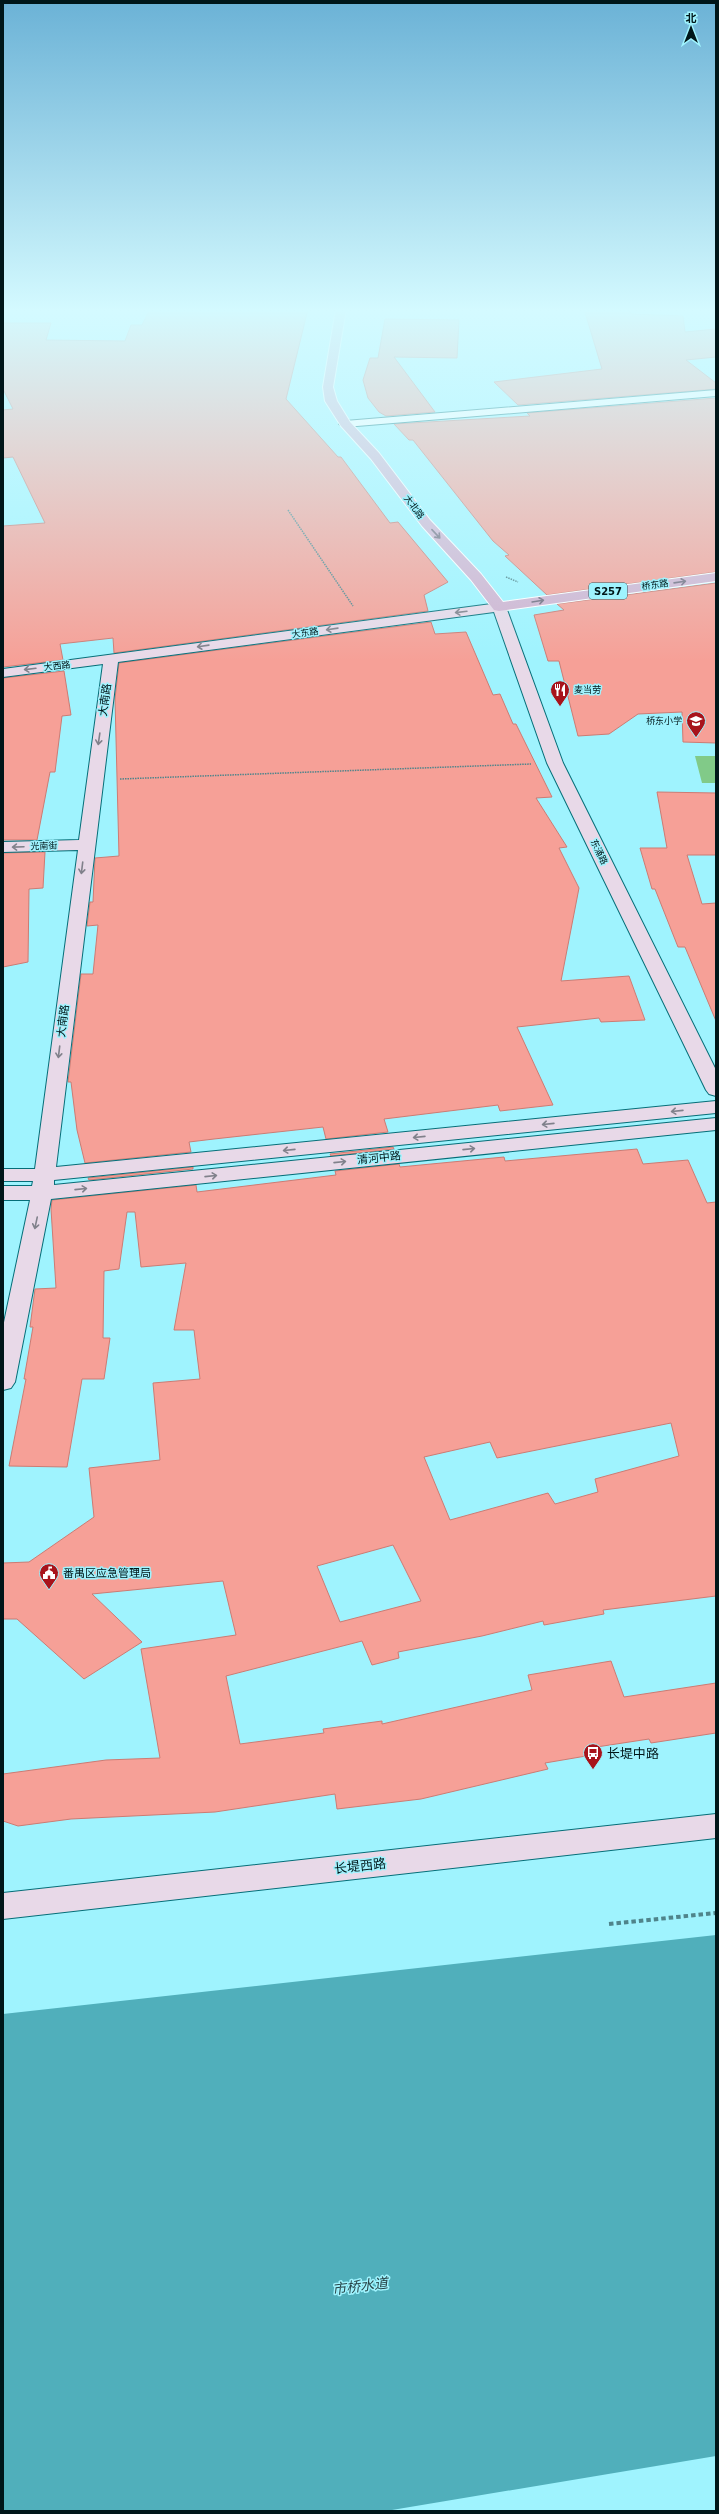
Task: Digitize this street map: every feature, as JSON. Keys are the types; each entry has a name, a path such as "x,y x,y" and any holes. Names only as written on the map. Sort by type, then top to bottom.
{"main road":[{"name":"大北路","path":"347,426 375,456 426,523 476,577 499,607"},
{"name":"桥东路","path":"499,607 716,577"}],"street":[{"name":"大东路","path":"111,659 499,607"},
{"name":"东涌路","path":"499,607 555,763 716,1090"},
{"name":"大西路","path":"3,672 111,659"},
{"name":"大南路","path":"3,1382 43,1184 93,780 111,659"},
{"name":"光南街","path":"3,847 85,845"},
{"name":"清河中路","path":"43,1184 716,1107"},
{"name":"清河中路","path":"43,1184 716,1124"},
{"path":"3,1176 43,1184"},
{"path":"3,1193 43,1184"},
{"name":"长堤西路","path":"3,1906 716,1826"}],"path":[{"path":"288,510 365,625"},
{"path":"502,574 522,584"},
{"path":"93,780 555,763"},
{"path":"608,1924 716,1914"}],"green space":[{"path":"695,756 716,756 716,783 702,783"}],"water":[{"name":"市桥水道","path":"716,1935 716,2456 386,2511 3,2511 3,2014"}],"building":[{"path":"3,426 310,426 338,457 341,457 390,523 398,522 448,582 424,595 428,611 114,653 113,638 60,644 63,660 3,667 3,526 45,523 13,457 3,458"},
{"path":"396,426 716,426 716,572 547,595 505,556 509,555 493,541 413,440 409,440"},
{"path":"716,583 716,743 683,742 682,712 638,714 609,734 578,736 559,661 548,661 534,615 564,610 557,604"},
{"path":"431,622 435,634 466,632 493,695 500,694 513,724 516,724 552,797 536,798 567,847 559,848 579,888 561,981 629,976 645,1020 601,1022 599,1018 517,1027 553,1105 500,1111 498,1105 384,1119 388,1132 326,1139 323,1127 189,1142 191,1152 85,1163 77,1130 71,1082 68,1082 81,974 93,974 98,925 87,926 90,902 93,902 95,858 119,856 115,699 119,663"},
{"path":"64,671 71,715 62,716 55,772 50,772 37,840 3,840 3,678"},
{"path":"657,792 716,793 716,855 687,855 702,904 716,903 716,1021 685,947 678,947 655,889 652,889 640,848 667,848"},
{"path":"45,852 43,888 29,889 28,962 3,967 3,853"},
{"path":"393,1147 394,1149 331,1156 330,1154"},
{"path":"637,1149 643,1164 688,1160 707,1203 716,1202 716,1596 603,1610 604,1614 544,1625 543,1621 482,1636 398,1652 399,1658 372,1665 362,1641 226,1676 240,1744 324,1733 323,1729 382,1721 382,1724 532,1690 528,1675 611,1661 624,1697 716,1683 716,1733 651,1743 649,1739 590,1748 592,1755 545,1763 548,1769 421,1799 337,1809 335,1794 215,1812 71,1819 18,1826 3,1821 3,1774 106,1760 160,1758 141,1649 236,1635 223,1581 92,1594 142,1642 84,1679 17,1619 3,1619 3,1563 29,1562 94,1517 89,1468 160,1460 153,1383 200,1379 194,1330 174,1330 186,1263 141,1267 135,1212 127,1212 119,1269 104,1271 103,1338 110,1338 104,1379 82,1379 67,1467 9,1466 26,1379 24,1379 33,1327 30,1327 35,1289 56,1288 51,1209 52,1200 196,1185 197,1192 336,1175 335,1171 399,1164 400,1167 504,1157 505,1161","holes":["671,1423 679,1456 595,1479 598,1492 555,1504 548,1493 450,1520 424,1457 490,1442 497,1458","393,1545 421,1601 340,1622 317,1566"]},
{"path":"193,1167 193,1169 89,1180 88,1178"}],"place":[{"name":"麦当劳","path":"560,707"},
{"name":"桥东小学","path":"696,738"},
{"name":"番禺区应急管理局","path":"49,1590"},
{"name":"长堤中路","path":"593,1770"}]}
